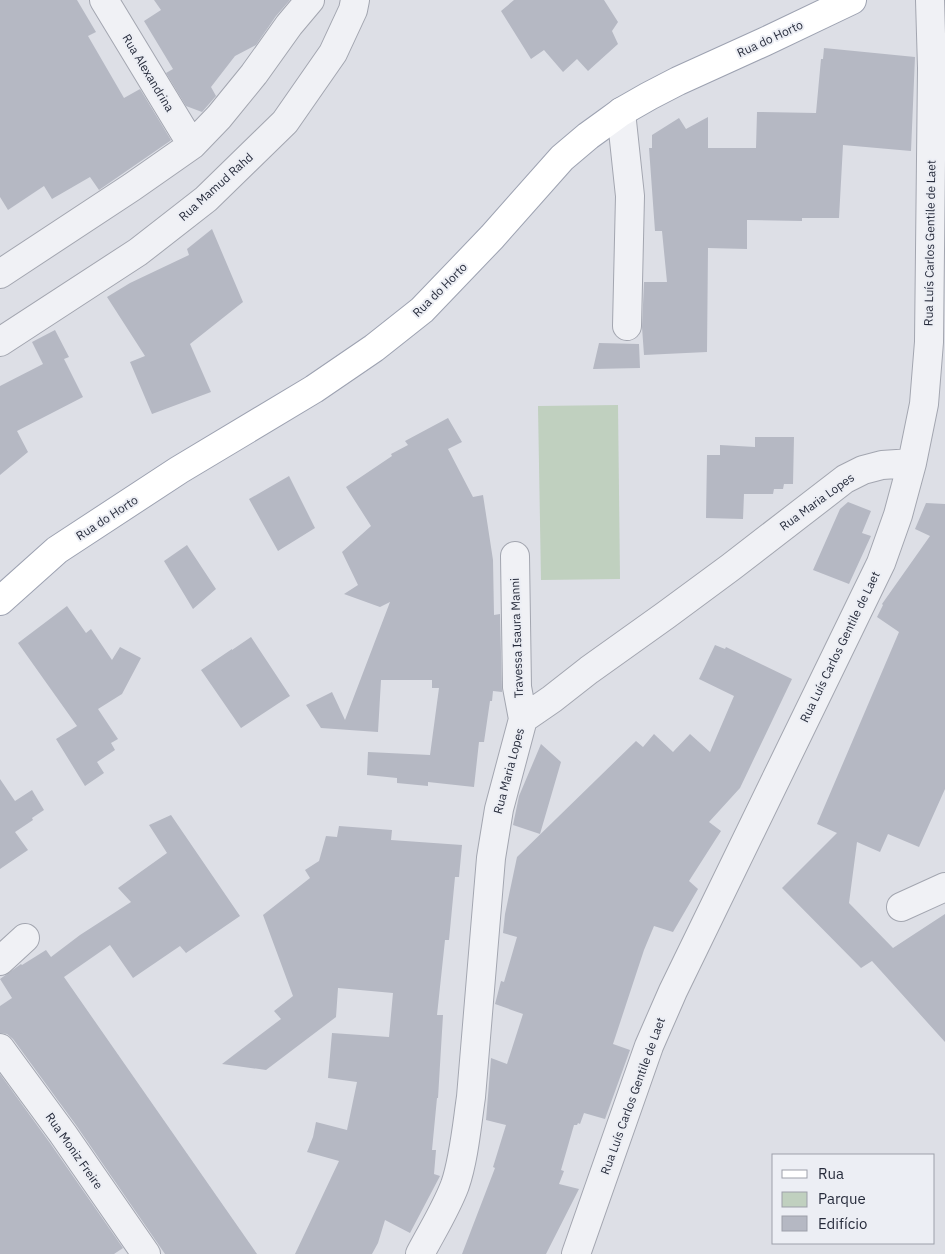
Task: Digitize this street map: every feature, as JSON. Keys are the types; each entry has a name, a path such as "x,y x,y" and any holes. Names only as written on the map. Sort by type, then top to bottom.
{"main road":[{"name":"Rua do Horto","path":"0,602 57,550 179,470 314,389 374,348 422,310 492,237 562,158 588,136 622,112 678,81 852,0"}],"street":[{"name":"Rua Alexandrina","path":"104,0 192,145"},
{"path":"0,274 192,145 219,117 248,81 288,25 310,0"},
{"name":"Rua Mamud Rahd","path":"0,342 138,252 206,199 226,180 285,122 333,53 353,10 355,0"},
{"name":"Rua Luís Carlos Gentile de Laet","path":"576,1254 649,1046 677,982 881,563 898,515 912,463 924,404 929,342 932,68 930,0"},
{"path":"622,112 630,196 627,326"},
{"name":"Rua Maria Lopes","path":"420,1254 456,1182 467,1130 492,850 499,809 523,719 731,567 845,479 863,470 882,465 912,463"},
{"name":"Travessa Isaura Manni","path":"515,556 517,688 523,719"},
{"path":"901,908 945,887"},
{"path":"0,961 25,938"},
{"name":"Rua Moniz Freire","path":"0,1048 63,1134 146,1254"}],"green space":[{"path":"618,405 620,579 541,580 538,406"}],"building":[{"path":"0,0 77,0 96,32 88,36 124,98 140,89 171,140 99,190 90,177 52,199 44,186 8,210 0,197"},
{"path":"154,0 290,0 276,16 256,45 235,56 211,87 216,96 202,112 186,106 166,73 173,69 144,21 161,10"},
{"path":"514,0 604,0 618,22 612,31 618,44 588,71 577,59 563,72 544,50 531,59 501,11"},
{"path":"824,48 915,57 911,151 843,145 839,218 802,218 802,221 747,220 747,249 708,248 707,352 644,355 642,327 644,282 667,282 662,231 655,231 649,148 652,148 652,135 679,118 686,129 708,117 708,148 756,148 757,112 816,113 821,59 823,59"},
{"path":"212,229 243,302 190,344 211,392 152,414 130,362 145,356 107,297 130,283 189,255 187,249"},
{"path":"55,330 69,357 64,359 83,397 17,431 28,452 0,475 0,386 43,364 32,342"},
{"path":"599,343 639,344 640,368 593,369"},
{"path":"448,418 462,442 448,449 473,497 483,495 493,560 494,615 500,614 502,692 493,691 492,701 490,701 484,742 479,742 474,787 428,782 428,786 397,783 397,778 367,775 368,752 430,755 439,688 432,688 432,680 381,680 378,732 321,728 306,705 332,692 345,720 390,602 380,607 344,594 358,585 342,552 371,526 346,487 392,456 391,454 408,445 405,441"},
{"path":"755,437 794,437 793,484 784,484 783,489 774,489 773,494 744,494 743,519 706,518 707,455 720,455 720,445 755,447"},
{"path":"289,476 315,528 278,551 249,499"},
{"path":"848,502 871,511 862,533 871,536 849,584 813,570 840,509"},
{"path":"926,503 945,504 945,789 919,847 888,834 880,852 857,842 849,903 893,948 945,914 945,1042 872,961 861,968 782,888 837,833 817,824 899,632 877,617 882,604 930,536 915,529"},
{"path":"187,545 216,589 193,609 164,561"},
{"path":"67,606 86,633 91,629 112,660 120,647 141,658 122,694 98,709 118,739 111,743 115,750 97,762 104,773 85,786 56,739 77,726 18,643"},
{"path":"251,637 290,696 241,728 201,670"},
{"path":"715,645 725,649 726,647 792,679 740,788 709,822 721,831 689,881 698,889 673,932 654,926 644,950 613,1044 630,1050 605,1119 584,1113 580,1124 574,1125 561,1170 564,1171 559,1184 579,1189 546,1254 462,1254 495,1168 493,1167 506,1125 486,1120 491,1058 507,1064 523,1014 495,1004 501,981 504,982 517,937 503,933 517,857 636,741 643,747 654,734 673,752 690,734 710,752 734,696 699,679"},
{"path":"541,744 561,762 540,834 513,825 519,796"},
{"path":"0,779 15,801 32,790 44,810 15,832 28,850 0,869"},
{"path":"171,815 240,916 186,953 180,946 133,978 110,945 64,977 257,1254 165,1254 76,1125 13,1039 7,1034 0,1033 0,1006 12,998 0,979 46,950 51,957 80,935 131,902 118,888 167,853 149,825"},
{"path":"339,826 392,830 391,840 462,845 459,877 455,877 449,940 445,940 437,1015 443,1015 438,1098 432,1150 436,1150 434,1174 440,1176 410,1233 385,1220 378,1243 372,1254 295,1254 339,1161 307,1152 316,1122 347,1130 357,1082 328,1078 332,1033 389,1037 393,993 338,988 336,1017 266,1070 222,1064 281,1019 274,1011 293,996 263,915 310,878 305,870 319,861 326,836 337,837"},
{"path":"0,1074 123,1248 114,1254 0,1254"}]}
